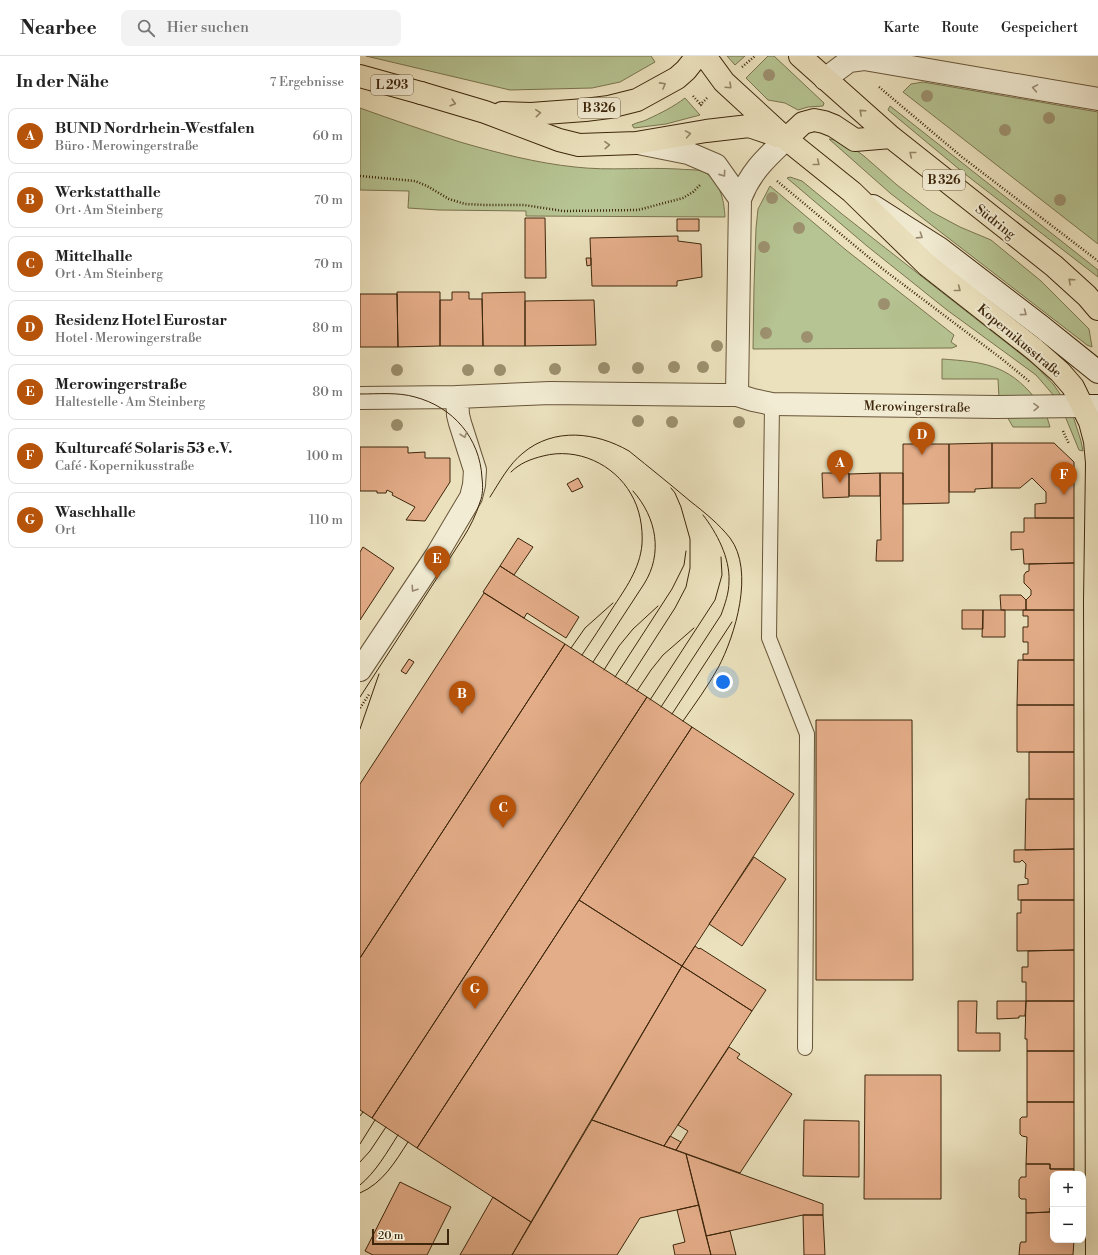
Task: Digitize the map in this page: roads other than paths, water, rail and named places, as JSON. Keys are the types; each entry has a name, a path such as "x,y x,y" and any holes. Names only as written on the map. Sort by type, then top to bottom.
{"main road":[{"name":"B 326","path":"485,112 531,114 585,110 609,107 637,100 677,78 686,70 697,56"},
{"name":"B 326","path":"705,56 724,82 786,138 852,192"},
{"name":"Südring","path":"800,56 891,138 1054,266 1087,296 1098,309"},
{"name":"L 293","path":"360,76 421,93"},
{"name":"B 326","path":"421,93 485,112 559,140 579,145 636,143 706,131 749,126 786,138"},
{"path":"786,138 803,123 814,120 834,126 855,140 891,138"},
{"name":"Kopernikusstraße","path":"852,192 927,265 1034,349 1060,372 1090,406 1090,422 1096,439 1097,463 1095,600 1097,1255"}],"street":[{"path":"825,79 849,61 864,59 1098,99"},
{"path":"737,395 740,199 744,188 759,165 786,138"},
{"path":"636,143 688,153 716,165 740,199"},
{"path":"852,192 939,248 1098,372"},
{"name":"Merowingerstraße","path":"360,398 457,397 550,393 737,395 772,404 997,407 1090,406"},
{"path":"360,670 436,556 471,497 474,485 474,470 459,419 457,397"}],"lane":[{"path":"772,404 769,638 807,734 805,1048"}],"tram line":[{"path":"360,394 408,395 429,402 452,416 470,437 476,450 480,463 483,487 482,496 473,521 466,534 360,697"},
{"path":"490,497 518,457 535,445 548,439 561,436 589,436 629,451 706,514 726,533 737,552 741,568 742,585 736,622 731,639 718,668 683,721"},
{"path":"511,472 518,466 534,458 556,454 581,456 605,466 615,474 624,483 637,506 642,538 641,553 638,562 627,586 582,655"},
{"path":"626,684 675,608 686,587 690,568 690,539 681,507 675,493 671,488"},
{"path":"593,662 644,584 654,561 655,536 652,524 648,513 633,491"},
{"path":"661,707 721,615 728,594 729,572 725,555 718,538 703,515"},
{"path":"615,677 672,589 684,565 686,551"},
{"path":"650,700 715,600 722,575 721,557"},
{"path":"571,648 585,628 613,603"},
{"path":"604,670 619,646 633,629 658,606"},
{"path":"672,714 732,622"},
{"path":"637,691 663,655 694,628"},
{"path":"360,729 379,674"},
{"path":"360,1116 363,1112"},
{"path":"360,1144 375,1120"},
{"path":"360,1162 370,1151 386,1127"},
{"path":"360,1185 376,1168 398,1135"},
{"path":"360,1193 368,1189 382,1178 408,1142"}],"place":[{"name":"Residenz Hotel Eurostar","path":"922,455"},
{"name":"BUND Nordrhein-Westfalen","path":"840,483"},
{"name":"Kulturcafé Solaris 53 e.V.","path":"1064,495"},
{"name":"Merowingerstraße","path":"437,579"},
{"name":"Werkstatthalle","path":"462,714"},
{"name":"Mittelhalle","path":"503,828"},
{"name":"Waschhalle","path":"475,1009"}]}
